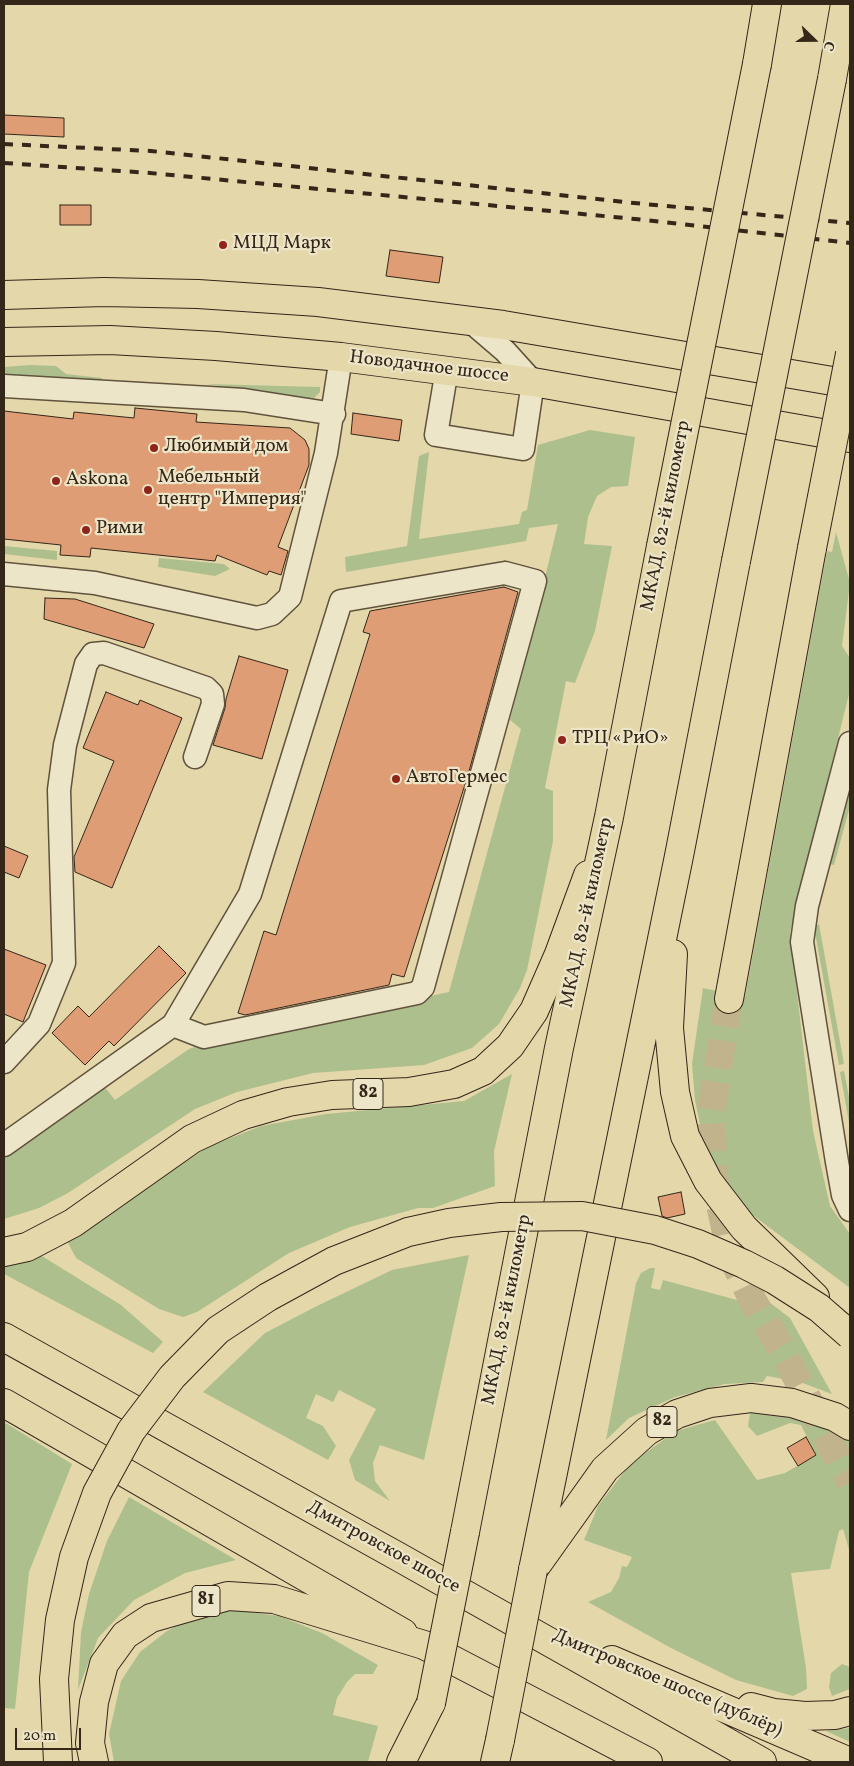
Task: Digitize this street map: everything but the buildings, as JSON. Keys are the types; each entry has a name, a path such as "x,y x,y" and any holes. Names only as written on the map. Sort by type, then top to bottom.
{"main road":[{"name":"МКАД, 82-й километр","path":"416,1762 431,1703 559,1048 609,817 660,546 757,64 767,4"},
{"path":"498,1751 533,1570 676,870 832,79 845,4"},
{"path":"4,295 104,292 206,295 318,302 470,321 599,340 850,384"},
{"name":"Новодачное шоссе","path":"4,342 110,340 216,346 447,369 533,382 850,438"},
{"path":"729,1000 812,548 850,354"},
{"name":"82","path":"4,1252 27,1247 73,1223 192,1139 243,1115 288,1102 324,1096 409,1092 454,1084 483,1071 510,1046 534,1011 559,954 609,817"},
{"path":"676,870 670,1028 675,1092 685,1136 708,1181 744,1228 791,1275 850,1326"},
{"path":"58,1762 54,1679 60,1620 74,1557 97,1493 105,1477 136,1423 172,1378 218,1330 268,1297 334,1261 408,1232 449,1223 501,1217 582,1216 655,1230 698,1244 744,1264 775,1280 819,1308 850,1335"},
{"name":"Дмитровское шоссе","path":"4,1337 762,1762"},
{"name":"82","path":"533,1570 604,1470 647,1431 677,1414 710,1403 752,1398 792,1403 835,1417 850,1426"},
{"path":"4,1403 424,1645 648,1762"},
{"name":"81","path":"94,1762 90,1743 94,1702 104,1664 125,1635 151,1618 228,1596 274,1599 424,1645"},
{"name":"Дмитровское шоссе (дублёр)","path":"485,1605 850,1762"},
{"path":"657,1680 774,1713 835,1715 850,1711"},
{"path":"401,1762 431,1703"}],"lane":[{"path":"447,369 436,435 523,449 533,382 505,351 470,321"},
{"path":"4,574 96,583 257,618 272,614 290,597 326,453 334,414 341,357"},
{"path":"4,386 244,400 334,414"},
{"path":"4,1145 173,1025 250,894 341,601 505,573 535,581 423,987 416,992 204,1037 173,1025"},
{"path":"4,1062 39,1024 64,963 59,790 65,745 86,664 93,654 104,653 206,688 212,694 214,704 195,757"},
{"path":"850,743 807,906 802,942 837,1162 843,1195 850,1210"}],"green space":[{"path":"56,366 66,374 102,378 100,382 4,378 4,367"},
{"path":"206,384 320,387 320,392 314,398 302,398"},
{"path":"590,430 635,437 628,486 611,487 597,496 588,517 584,544 612,546 595,631 575,683 566,681 545,788 553,791 553,841 527,970 520,988 499,1024 472,1048 424,1065 313,1073 237,1092 195,1109 68,1193 39,1208 4,1219 4,1154 103,1085 115,1100 189,1049 206,1043 449,992 521,729 510,720 558,524 529,528 526,541 346,572 345,557 407,546 419,456 429,452 419,539 519,524 522,512 527,510 538,445"},
{"path":"836,532 850,583 842,646 850,658 850,690 790,932 813,1131 830,1206 850,1234 850,1288 738,1204 716,1169 703,1139 695,1100 692,1064 703,988 745,997 827,551 832,552"},
{"path":"4,546 57,551 57,560 4,554"},
{"path":"159,558 224,564 230,569 215,576 158,567"},
{"path":"850,786 850,806 834,865 828,864"},
{"path":"819,924 844,1064 839,1065 814,927"},
{"path":"844,1071 850,1102 850,1128 840,1072"},
{"path":"512,1074 494,1151 495,1186 433,1208 418,1208 350,1227 289,1253 197,1312 183,1317 159,1309 76,1258 64,1235 163,1177 208,1147 261,1126 326,1114 464,1101"},
{"path":"37,1253 121,1305 163,1342 153,1353 4,1274 4,1262"},
{"path":"469,1255 424,1460 380,1445 373,1463 375,1481 390,1501 355,1480 349,1460 376,1409 339,1390 333,1402 316,1394 306,1418 323,1426 336,1446 328,1460 203,1392 265,1333 315,1307 392,1270"},
{"path":"650,1268 655,1268 651,1288 660,1290 663,1280 737,1300 761,1296 790,1318 832,1394 800,1382 767,1376 763,1382 725,1384 675,1397 629,1418 606,1440 636,1283 641,1273"},
{"path":"750,1413 791,1416 832,1429 850,1442 850,1553 843,1529 839,1531 830,1569 791,1573 806,1668 807,1689 793,1696 736,1680 671,1648 588,1602 611,1592 619,1578 622,1566 627,1567 632,1557 584,1540 598,1506 631,1463 676,1431 715,1420 757,1480 785,1473 816,1455 801,1425 790,1423 757,1436 748,1426"},
{"path":"4,1422 72,1464 29,1572 15,1709 5,1708 4,1702"},
{"path":"129,1497 236,1560 185,1573 134,1600 98,1638 78,1690 81,1632 89,1594 107,1541"},
{"path":"236,1610 279,1616 322,1633 378,1665 373,1674 355,1674 347,1682 337,1698 333,1715 378,1726 368,1762 114,1762 109,1734 121,1681 140,1652 167,1631 198,1615"},
{"path":"842,1664 850,1667 850,1689 832,1696 829,1687 831,1673"},
{"path":"850,1728 850,1742 826,1731"}],"tunnel":[{"path":"729,999 711,1111 714,1177 731,1255 753,1301 785,1355 850,1482"}],"railway":[{"path":"4,144 151,151 634,203 850,223"},
{"path":"4,163 150,173 635,219 850,243"}],"place":[{"name":"МЦД Марк","path":"223,245"},
{"name":"Любимый дом","path":"154,448"},
{"name":"Askona","path":"56,481"},
{"name":"Мебельный центр \"Империя\"","path":"148,490"},
{"name":"Рими","path":"86,530"},
{"name":"ТРЦ «РиО»","path":"562,740"},
{"name":"АвтоГермес","path":"396,779"}]}
